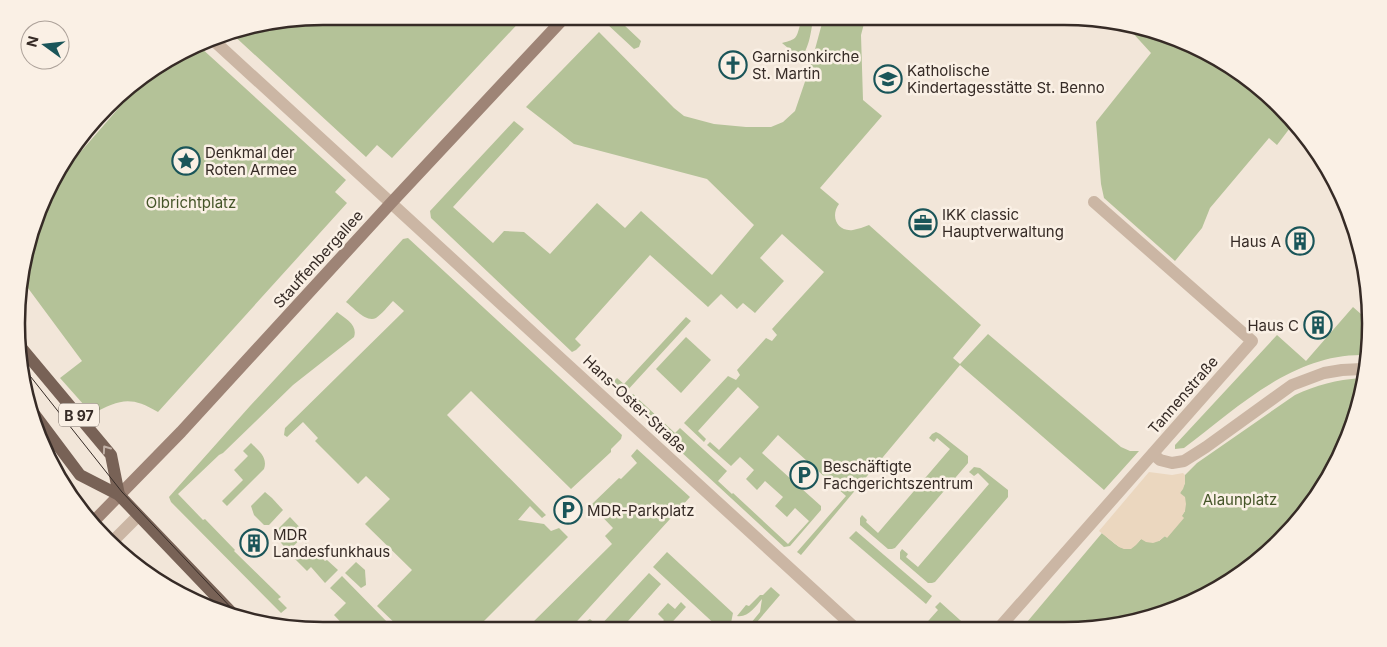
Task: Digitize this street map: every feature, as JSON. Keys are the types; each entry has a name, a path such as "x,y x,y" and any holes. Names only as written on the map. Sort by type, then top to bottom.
{"main road":[{"name":"Stauffenbergallee","path":"97,518 182,432 391,203 558,25"},
{"name":"B 97","path":"27,354 111,455 120,495"},
{"name":"B 97","path":"44,428 80,475 120,495 224,604"}],"street":[{"path":"218,45 391,203"},
{"name":"Tannenstraße","path":"1004,622 1252,341 1094,202"},
{"name":"Hans-Oster-Straße","path":"391,203 848,622"},
{"path":"1153,454 1160,460 1172,463 1184,461 1292,385 1324,373 1358,369"},
{"path":"116,538 138,516"}],"green space":[{"path":"324,25 517,25 392,158 377,145 366,157 237,38 265,31"},
{"path":"608,25 624,25 641,41 639,47 634,49"},
{"path":"800,25 812,25 808,45 800,58 782,43 795,38"},
{"path":"822,25 864,25 861,35 863,100 882,116 820,188 839,204 836,209 835,218 839,226 847,230 855,230 869,225 981,325 953,358 960,364 988,334 1121,447 1130,451 1139,451 1104,490 960,365 801,555 797,552 846,496 778,435 762,453 821,506 821,510 790,546 784,547 626,401 633,394 675,433 680,428 727,471 718,481 788,544 809,521 795,508 787,517 775,506 783,497 765,481 757,490 746,479 754,470 740,457 731,466 707,445 710,442 719,450 759,407 738,387 698,431 706,439 704,442 684,423 728,376 736,380 740,375 737,370 766,338 772,341 777,335 772,329 824,272 782,234 760,258 784,281 755,313 743,303 737,309 721,294 708,307 650,255 575,339 581,345 572,352 431,218 430,211 514,121 524,129 453,207 493,243 504,231 524,232 550,254 597,203 625,228 641,211 712,275 754,225 707,179 574,144 526,107 599,32 684,116 714,124 771,127 783,122 795,111"},
{"path":"1133,33 1178,48 1213,65 1260,99 1275,112 1289,129 1277,145 1269,138 1210,208 1202,228 1175,261 1104,198 1101,184 1096,122 1151,53"},
{"name":"Olbrichtplatz","path":"204,50 346,180 335,192 347,203 158,412 140,403 125,401 110,405 92,414 60,378 82,361 28,288 35,246 48,209 65,174 77,156 127,99 158,75"},
{"path":"408,238 622,435 621,439 611,449 611,452 571,489 471,391 447,415 546,515 542,518 530,506 518,520 544,524 551,531 559,528 568,537 483,622 394,622 377,606 412,570 365,524 390,499 366,476 358,484 315,441 318,438 303,422 287,437 284,435 285,428 404,311 393,301 376,318 372,319 356,311 346,302 403,239"},
{"path":"1353,307 1362,315 1360,355 1339,357 1314,363 1290,373 1246,400 1184,448 1175,449 1175,445 1277,335 1306,361"},
{"path":"337,312 353,326 354,337 293,385 178,494 281,597 278,599 287,608 281,613 171,502 169,497"},
{"path":"686,317 691,321 625,393 613,382 617,378 624,384"},
{"path":"686,337 711,360 681,393 656,369"},
{"name":"Alaunplatz","path":"1357,378 1346,419 1322,473 1300,505 1275,535 1245,560 1229,572 1196,591 1141,612 1083,621 1027,622 1102,533 1117,545 1126,549 1136,545 1141,539 1159,541 1166,537 1185,511 1180,493 1185,483 1185,475 1197,463 1295,395 1311,388"},
{"path":"936,432 968,456 968,463 895,548 888,549 860,525 860,518 862,515 867,520 866,522 878,533 950,449 937,438 934,442 929,438"},
{"path":"251,443 264,458 264,469 227,506 222,501 243,480 234,470 248,456 243,451"},
{"path":"637,449 690,497 576,622 533,622 612,544 605,536 613,528 591,505 637,463 631,456"},
{"path":"974,467 980,468 1008,490 1008,497 935,582 928,583 900,559 900,552 902,549 908,554 906,557 918,567 989,484 978,473 974,476 969,472"},
{"path":"265,492 283,510 269,525 264,525 254,515 251,506"},
{"path":"290,517 306,534 288,551 276,537 276,531"},
{"path":"856,531 932,596 926,604 849,538"},
{"path":"306,543 325,561 327,560 338,570 325,583 311,567 307,571 292,556"},
{"path":"667,552 733,613 731,622 712,622 653,567"},
{"path":"356,562 365,570 366,585 361,588 345,573"},
{"path":"649,573 661,584 627,622 604,622"},
{"path":"342,576 387,622 341,622 334,615 346,603 330,588"},
{"path":"771,587 780,595 757,622 752,622 760,612 762,599 748,613 737,616 746,605 749,606 760,595 763,595"},
{"path":"681,602 686,607 672,622 662,622 664,620 658,614 668,603 675,609"},
{"path":"940,602 962,622 927,622 938,610 935,607"}],"shaded area":[{"path":"1149,472 1172,475 1183,473 1185,475 1185,483 1180,493 1185,497 1185,511 1182,516 1184,518 1167,538 1165,536 1153,543 1141,539 1131,549 1124,549 1099,531"}],"tram line":[{"path":"30,376 122,492 230,607"}],"place":[{"name":"Garnisonkirche St. Martin","path":"733,65"},
{"name":"Katholische Kindertagesstätte St. Benno","path":"888,79"},
{"name":"Denkmal der Roten Armee","path":"186,161"},
{"name":"IKK classic Hauptverwaltung","path":"923,223"},
{"name":"Haus A","path":"1300,241"},
{"name":"Haus C","path":"1318,325"},
{"name":"Beschäftigte Fachgerichtszentrum","path":"804,475"},
{"name":"MDR-Parkplatz","path":"568,510"},
{"name":"MDR Landesfunkhaus","path":"254,543"}]}
